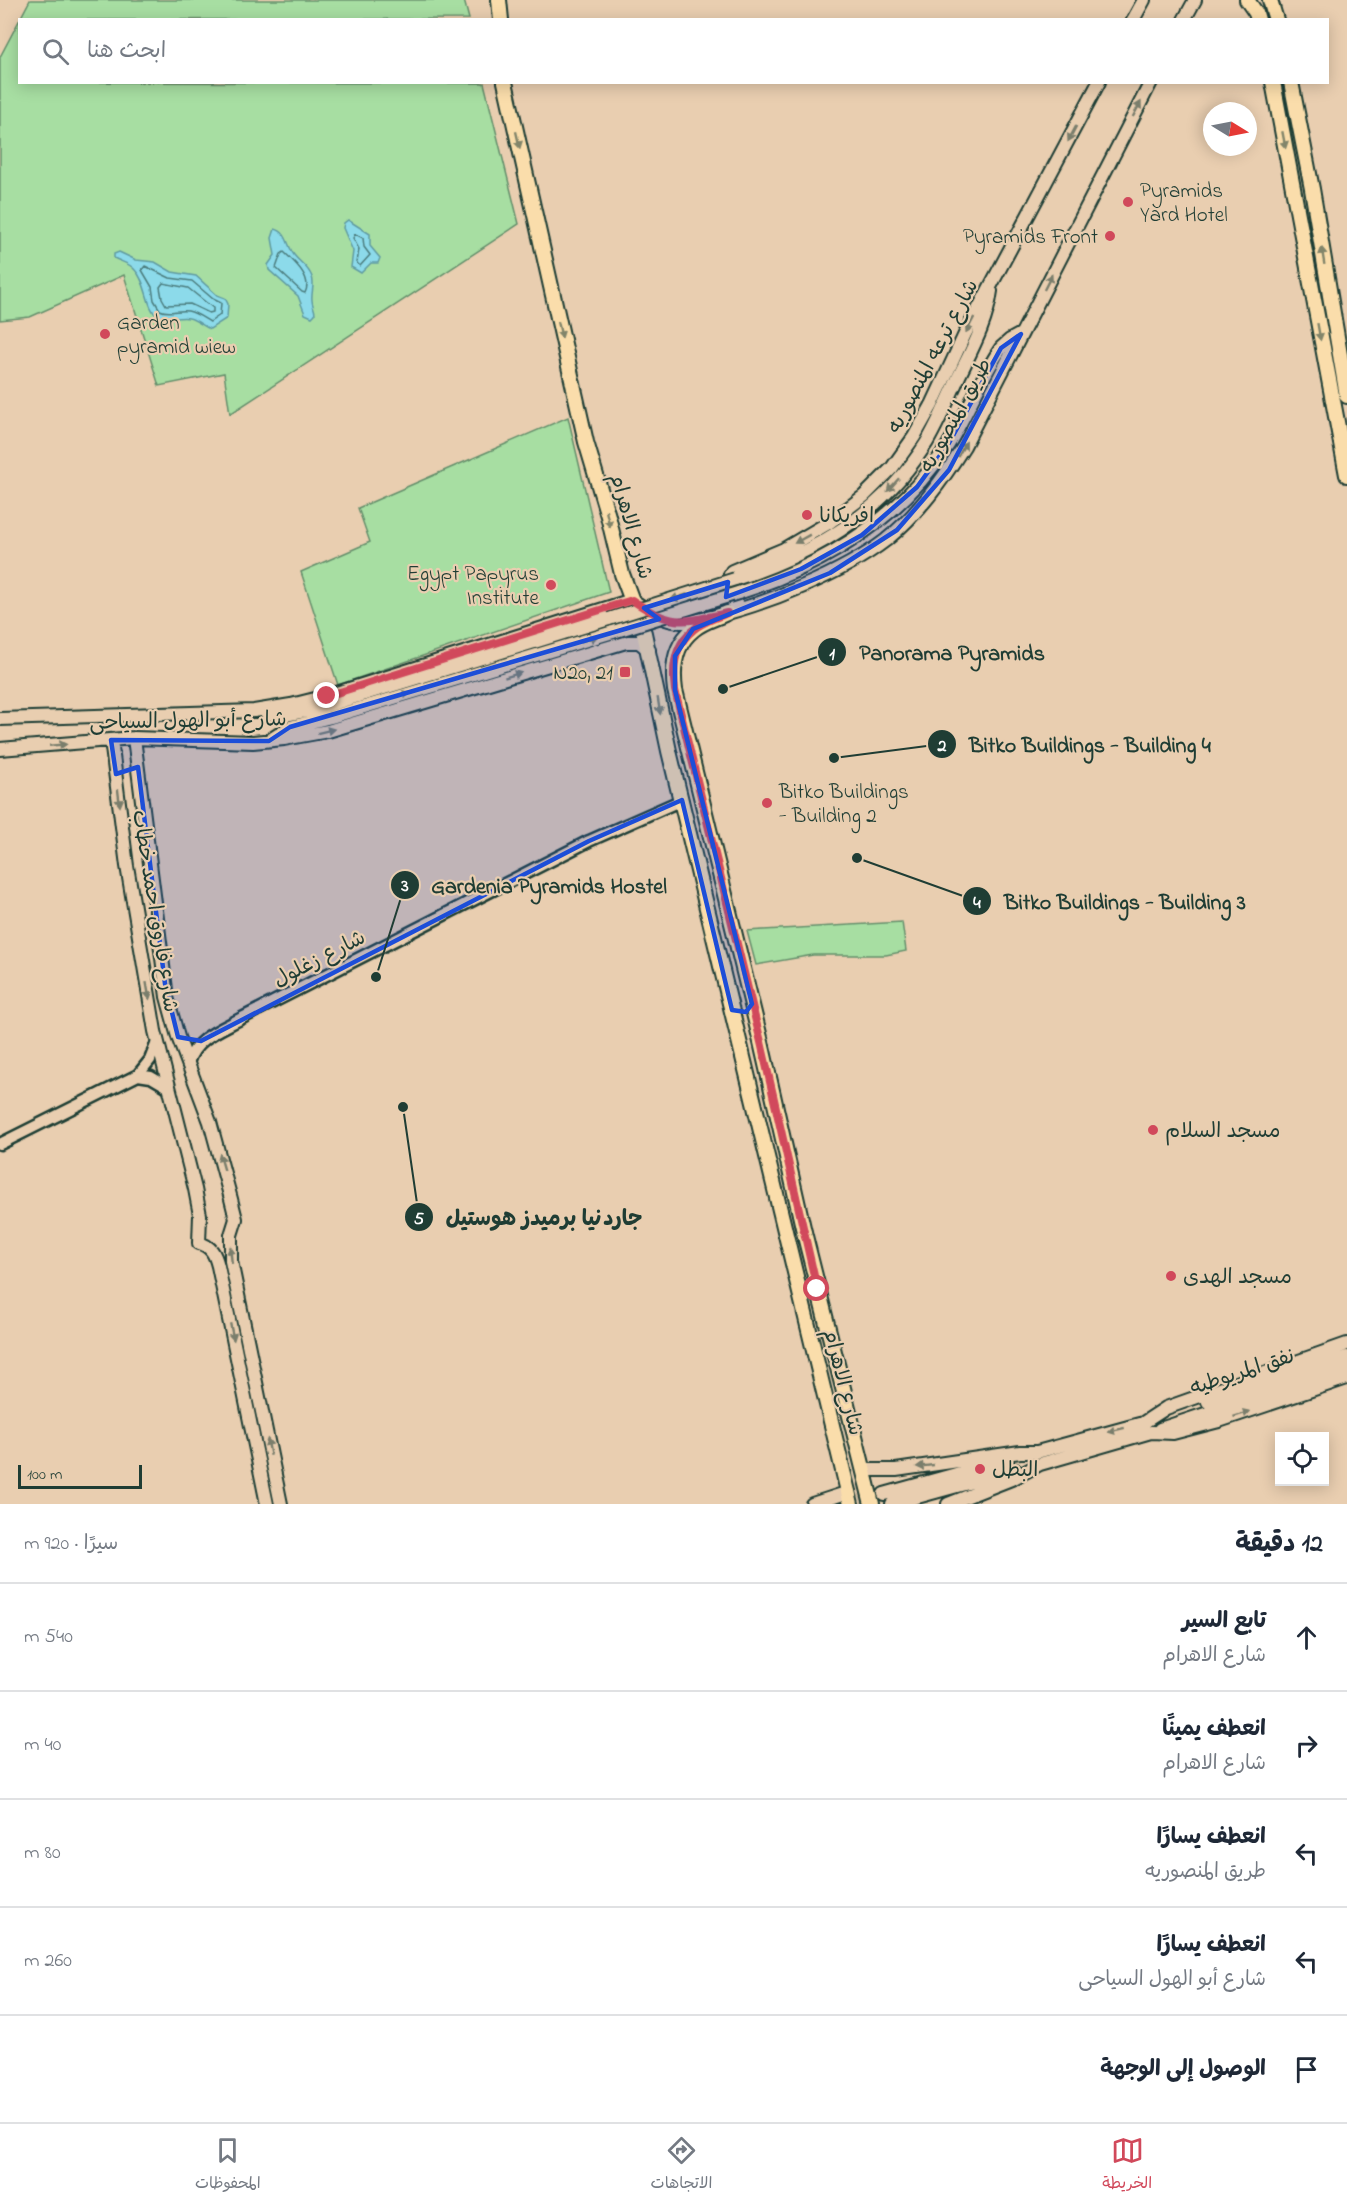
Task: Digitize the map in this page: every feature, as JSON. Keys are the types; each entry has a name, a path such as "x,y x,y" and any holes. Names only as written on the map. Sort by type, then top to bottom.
{"main road":[{"path":"498,0 501,18"},
{"path":"1134,18 1144,0"},
{"path":"1185,18 1195,0"},
{"path":"1247,0 1252,5 1257,18"},
{"path":"1270,0 1275,18"},
{"name":"شارع الاهرام","path":"505,84 585,442 603,499 626,602 649,650 665,736 850,1498"},
{"name":"شارع ترعه المنصوريه","path":"743,608 734,603 729,595 728,580 732,571 784,549 831,522 864,496 892,468 914,437 991,284 1098,84"},
{"name":"طريق المنصوريه","path":"626,602 651,614 678,622 690,622 727,613 774,598 830,573 884,541 897,530 931,496 964,446 1150,84"},
{"path":"1272,84 1347,475"},
{"path":"1291,84 1312,189 1347,396"},
{"path":"254,711 270,715 285,715 319,708 755,573 809,550 839,532 872,507 916,457 942,414 982,326 988,308 991,284"},
{"path":"269,741 290,727 331,717 683,611 770,583 822,559 876,524 916,487 949,443 998,353 1010,340 1021,334"},
{"path":"626,602 632,619 631,633 626,642 639,642 649,650"},
{"name":"شارع أبو الهول السياحى","path":"0,719 254,711 291,705 327,696 626,602"},
{"name":"شارع الاهرام","path":"727,613 693,629 684,640 675,656 673,671 675,690 761,1042 806,1244 872,1504"},
{"name":"شارع أبو الهول السياحى","path":"0,749 135,738 269,741 328,731 626,642"},
{"name":"شارع فاروق احمد خطاب","path":"135,738 169,1004 178,1037 219,1150 236,1219 231,1235 231,1261 281,1504"},
{"name":"شارع فاروق احمد خطاب","path":"111,740 127,866 157,1042 200,1215 198,1243 207,1245 211,1249 218,1266 267,1504"},
{"path":"116,774 119,770 129,768 139,772"},
{"path":"732,1010 741,1014 746,1012 752,1004"},
{"path":"740,1045 750,1039 761,1042"},
{"path":"1149,1427 1166,1408 1347,1344"},
{"name":"نفق المريوطيه","path":"1149,1427 1347,1357"},
{"name":"نفق المريوطيه","path":"1149,1427 1347,1367"},
{"path":"892,1504 1038,1458 1149,1427 1173,1433 1219,1421 1347,1378"},
{"path":"863,1470 896,1470 1020,1452 1038,1458"},
{"path":"884,1494 1038,1458"},
{"path":"948,1504 1014,1478 1038,1458"},
{"path":"812,1504 850,1498"}],"street":[{"name":"شارع زغلول","path":"201,1041 590,841 682,800"},
{"path":"178,1037 189,1041 201,1041"},
{"path":"188,1063 194,1049 201,1041"},
{"path":"0,1144 138,1075 150,1060 157,1042"},
{"path":"138,1075 157,1079 168,1087"}],"highlighted area":[{"path":"1021,334 949,470 897,530 830,573 693,629 675,656 675,690 752,1004 746,1012 732,1010 682,800 589,841 201,1041 178,1037 165,984 138,767 116,774 111,740 269,741 290,727 659,619 644,608 728,582 726,597 801,569 862,535 917,487 949,443 1001,348"}],"green space":[{"path":"30,0 464,0 469,18 21,18"},
{"path":"18,23 18,84 484,84 519,224 230,414 224,373 159,386 124,275 30,317 0,320 0,57"},
{"path":"568,417 609,592 338,685 301,572 370,542 358,508"},
{"path":"902,922 906,951 886,955 813,955 756,965 747,931"}],"water":[{"path":"348,220 370,234 370,246 380,258 378,263 371,263 361,273 351,267 353,251 343,228 344,223"},
{"path":"275,229 285,236 294,255 312,277 312,302 315,314 312,317 305,314 298,296 269,270 268,265 275,255 272,238"},
{"path":"119,252 136,260 155,262 172,272 196,276 217,295 225,298 228,304 227,318 210,329 189,318 165,319 157,316 153,312 139,275 131,266 114,258 114,254"}],"tunnel":[{"path":"843,1504 884,1494"}],"place":[{"name":"Pyramids Yard Hotel","path":"1128,202"},
{"name":"Pyramids Front","path":"1110,236"},
{"name":"Garden pyramid wiew","path":"105,334"},
{"name":"افريكانا","path":"807,515"},
{"name":"Egypt Papyrus Institute","path":"551,585"},
{"name":"N20, 21","path":"625,672"},
{"name":"Panorama Pyramids","path":"723,689"},
{"name":"Bitko Buildings - Building 4","path":"834,758"},
{"name":"Bitko Buildings - Building 2","path":"767,803"},
{"name":"Bitko Buildings - Building 3","path":"857,858"},
{"name":"Gardenia Pyramids Hostel","path":"376,977"},
{"name":"جاردنيا برميدز هوستيل","path":"403,1107"},
{"name":"مسجد السلام","path":"1153,1130"},
{"name":"مسجد الهدى","path":"1171,1276"},
{"name":"البطل","path":"980,1469"}],"route":[{"path":"327,696 632,600 651,614 678,622 690,622 727,613 693,629 684,640 675,656 673,671 675,690 761,1042 817,1289"}]}
